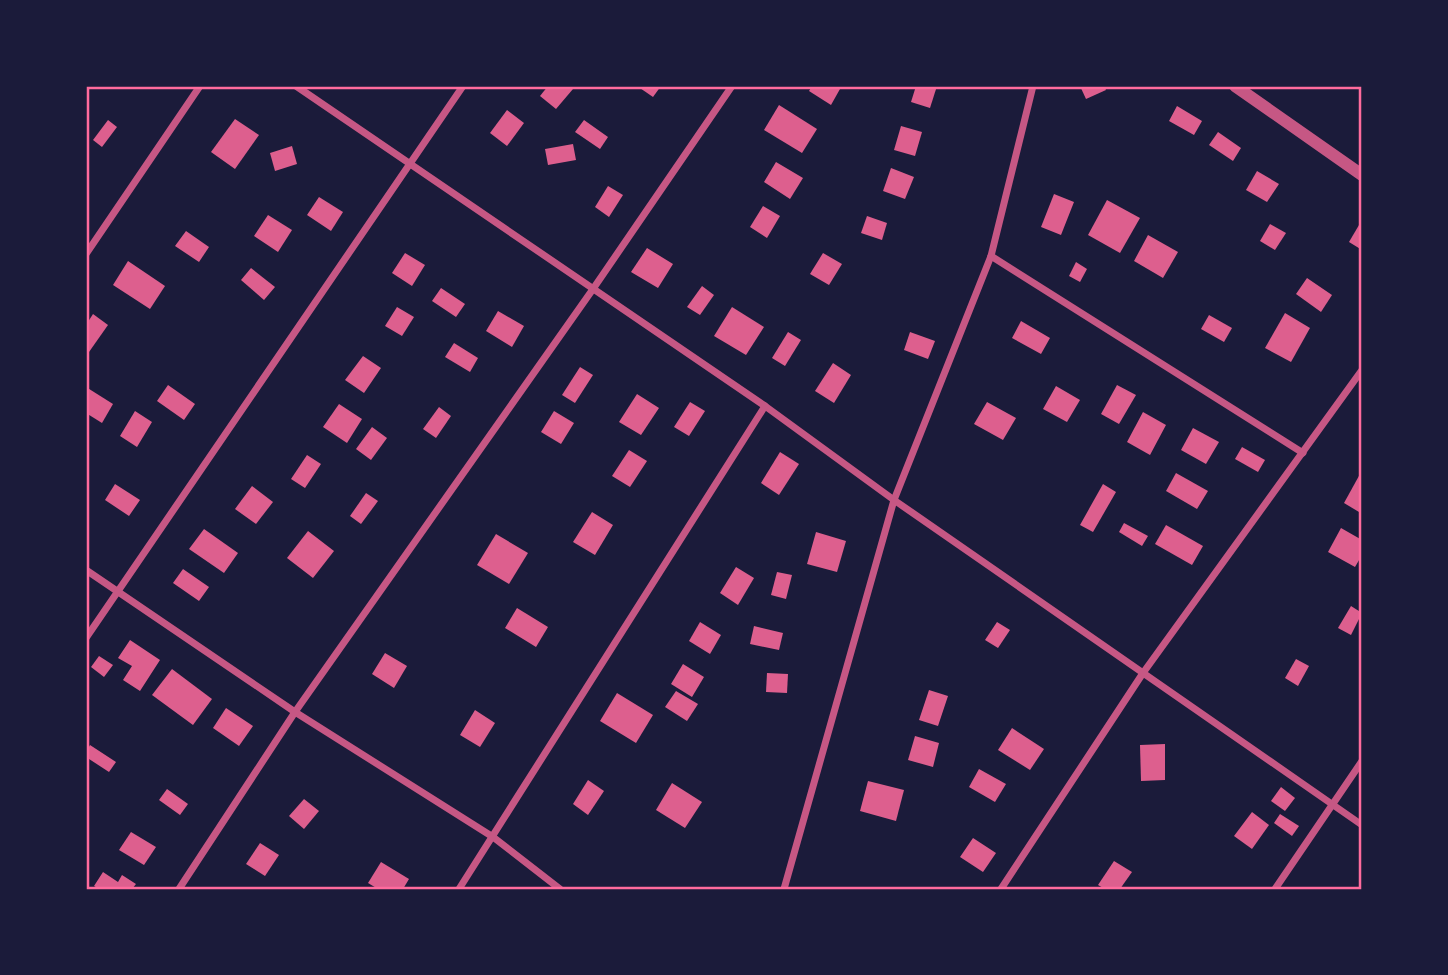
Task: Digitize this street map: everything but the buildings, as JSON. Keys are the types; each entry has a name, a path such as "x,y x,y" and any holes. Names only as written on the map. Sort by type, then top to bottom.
{"street":[{"path":"86,254 200,86"},
{"path":"296,86 765,406 894,500 1362,825"},
{"path":"86,638 463,86"},
{"path":"179,889 295,712 593,289 732,86"},
{"path":"785,889 894,500 991,257 1032,86"},
{"path":"1235,86 1362,175"},
{"path":"991,257 1303,453"},
{"path":"1001,889 1143,673 1362,370"},
{"path":"459,889 765,406"},
{"path":"86,570 295,712 493,837 561,889"},
{"path":"1275,889 1362,761"}]}
